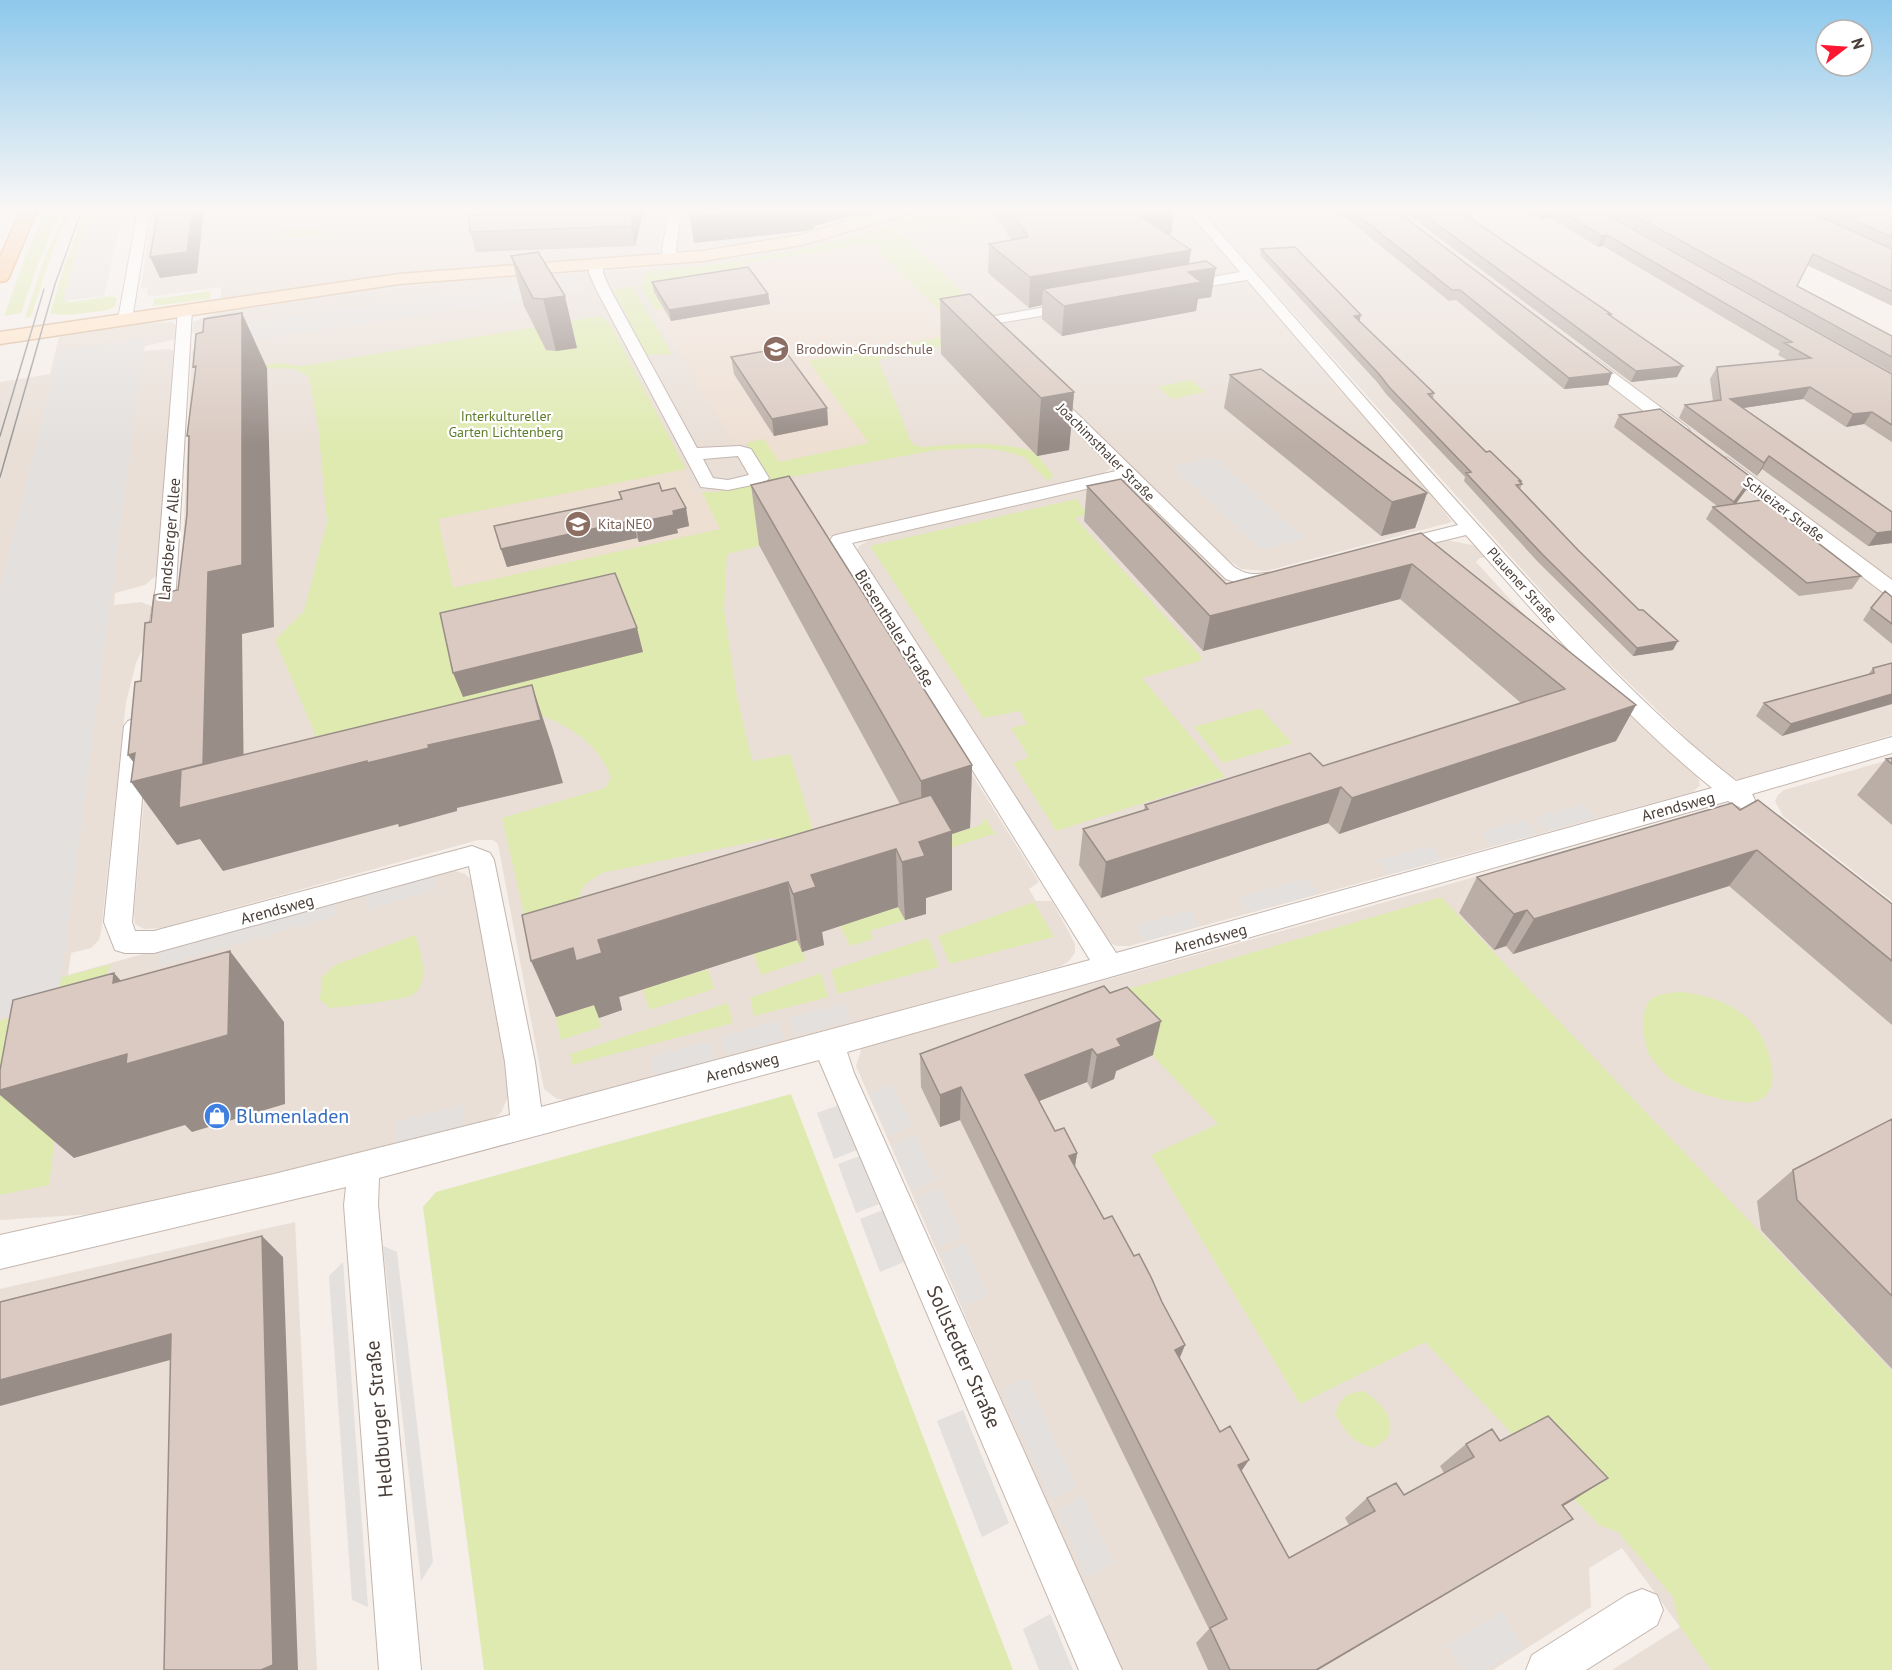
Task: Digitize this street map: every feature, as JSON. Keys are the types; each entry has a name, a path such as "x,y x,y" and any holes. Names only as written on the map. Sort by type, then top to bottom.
{"street":[{"path":"126,319 131,288"},
{"path":"0,338 337,288"},
{"path":"603,288 692,454"},
{"path":"1169,289 1175,288"},
{"name":"Plauener Straße","path":"1261,288 1559,626 1669,739 1758,812"},
{"path":"990,336 977,323 1091,303"},
{"name":"Landsberger Allee","path":"156,642 166,587 185,310"},
{"path":"1574,350 1694,441"},
{"name":"Joachimsthaler Straße","path":"1038,384 1227,571 1241,581 1261,581 1290,573"},
{"name":"Schleizer Straße","path":"1713,455 1892,590"},
{"name":"Biesenthaler Straße","path":"1109,966 840,540 1129,474"},
{"path":"1373,552 1471,528"},
{"name":"Arendsweg","path":"138,708 118,922 125,942 154,942 472,856 481,860 520,1062 527,1125"},
{"name":"Arendsweg","path":"0,1252 364,1168 527,1125 829,1044 1733,792 1892,745"},
{"name":"Sollstedter Straße","path":"829,1044 839,1073 1101,1670"},
{"name":"Heldburger Straße","path":"364,1168 361,1205 400,1670"},
{"path":"1547,1670 1642,1610"}],"shaded area":[{"path":"67,288 106,288 104,296 63,301"},
{"path":"148,288 214,288 155,296 147,295"},
{"path":"221,288 303,288 221,299"},
{"path":"371,288 393,288 291,302 285,298"},
{"path":"394,288 1158,288 967,323 1108,462 1110,469 1100,475 828,537 827,542 1039,882 1029,889 1036,901 1052,901 1075,944 1075,953 1069,961 1061,966 568,1100 557,1099 544,1089 498,844 493,840 478,840 162,928 144,929 135,924 134,913 154,687 180,608 192,352 200,336 192,332 193,322 216,313"},
{"path":"488,288 584,288 585,290 216,346 221,327"},
{"name":"Brodowin-Grundschule","path":"682,288 917,288 966,335 808,361 870,443 778,462 764,439 734,445 645,294"},
{"path":"1195,288 1253,288 1430,493 1452,522 1266,571 1241,569 1226,558 989,329 993,325"},
{"path":"1271,288 1487,288 1892,597 1892,735 1739,779 1725,776 1588,643"},
{"path":"1500,288 1718,288 1892,387 1892,582"},
{"path":"172,322 178,327 176,339 145,346 144,351 169,349 174,351 158,574 145,585 115,593 114,605 141,602 154,607 152,628 136,663 126,702 101,932 99,940 91,948 71,953 68,975 434,873 455,871 465,874 477,885 509,1094 501,1113 493,1119 323,1163 93,1214 0,1220 0,382 50,374 59,337 149,323"},
{"path":"145,338 58,1001 0,1017 0,589 59,352"},
{"path":"1214,457 1305,539 1261,550 1172,466"},
{"name":"Kita NEO","path":"686,469 692,492 702,492 720,529 453,588 438,519"},
{"path":"1099,487 1122,500 1140,496 1238,592 1446,540 1477,546 1489,557 1480,558 1476,562 1561,655 1568,658 1697,774 1700,785 1693,792 1129,946 1116,946 1109,942 857,551 859,546 871,539"},
{"path":"1892,759 1892,901 1783,816 1775,801 1784,790"},
{"path":"1584,804 1596,817 1546,831 1534,817"},
{"path":"1708,812 1892,928 1892,1670 1612,1670 1680,1627 1622,1548 1589,1568 1591,1607 1493,1670 1120,1670 856,1066 862,1048"},
{"path":"1526,820 1538,833 1492,846 1480,832"},
{"path":"1431,846 1443,860 1390,874 1378,860"},
{"path":"434,873 437,889 368,909 366,892"},
{"path":"1307,878 1318,893 1249,912 1239,897"},
{"path":"335,901 336,916 158,966 159,951"},
{"path":"1190,910 1200,925 1145,941 1136,926"},
{"path":"844,1003 850,1021 794,1036 789,1018"},
{"path":"779,1021 784,1039 726,1055 722,1036"},
{"path":"710,1041 715,1059 655,1075 651,1057"},
{"path":"893,1085 912,1126 890,1136 870,1093"},
{"path":"464,1105 464,1126 395,1144 395,1122"},
{"path":"839,1105 857,1150 834,1159 817,1113"},
{"path":"915,1135 936,1180 912,1190 892,1145"},
{"path":"860,1156 879,1204 856,1213 838,1164"},
{"path":"940,1188 962,1236 938,1247 916,1198"},
{"path":"883,1210 904,1262 880,1272 860,1219"},
{"path":"295,1222 317,1670 0,1670 0,1289"},
{"path":"964,1244 988,1295 963,1306 940,1254"},
{"path":"383,1246 397,1252 433,1562 421,1581"},
{"path":"343,1262 368,1607 352,1600 329,1276"},
{"path":"1027,1378 1076,1487 1051,1500 1002,1390"},
{"path":"963,1410 1009,1523 982,1537 937,1421"},
{"path":"1082,1496 1113,1563 1086,1577 1057,1509"},
{"path":"1501,1612 1524,1647 1487,1670 1463,1670 1447,1645"},
{"path":"1050,1614 1073,1670 1039,1670 1023,1629"}],"green space":[{"path":"14,288 30,288 21,313 4,316"},
{"path":"35,288 41,288 31,317 25,318"},
{"path":"58,288 67,288 63,301 72,302 111,296 117,298 115,306 108,310 69,315 50,314"},
{"path":"633,288 672,354 647,355 613,290"},
{"path":"642,288 680,288 654,292 663,309 655,310"},
{"path":"917,288 958,288 980,309 942,313"},
{"path":"211,291 210,299 153,306 154,299"},
{"name":"Interkultureller Garten Lichtenberg","path":"601,316 611,326 686,469 438,519 453,588 720,529 702,492 716,492 759,484 796,537 727,554 724,610 737,696 752,761 790,754 814,833 922,844 981,825 985,818 996,835 929,855 927,852 772,838 602,873 584,885 553,951 537,970 502,818 605,788 611,778 605,764 587,742 565,726 524,710 319,743 275,640 304,611 327,522 318,425 309,377 295,369 267,368 265,365 279,363 302,366"},
{"path":"954,335 971,341 883,358 879,361 911,442 923,447 978,444 1032,451 1054,475 1048,481 1024,457 981,448 936,450 764,482 767,476 746,443 764,439 779,462 869,443 808,361"},
{"path":"1191,380 1205,392 1172,399 1158,387"},
{"path":"1076,499 1088,514 1075,518 1202,657 1200,661 1142,678 1225,777 1056,831 1013,763 1029,757 1011,728 1027,724 1020,711 983,718 870,546"},
{"path":"1260,708 1292,743 1223,763 1194,727"},
{"path":"1441,897 1892,1371 1892,1670 1711,1670 1680,1627 1673,1597 1618,1532 1599,1525 1425,1342 1300,1404 1151,1155 1218,1124 1098,998"},
{"path":"1034,902 1054,937 950,964 938,936"},
{"path":"898,907 905,920 870,931 873,939 850,946 840,926"},
{"path":"415,935 420,950 423,977 417,991 410,996 330,1008 320,1000 322,977 335,965"},
{"path":"928,938 939,967 838,994 831,970"},
{"path":"797,940 806,960 761,975 753,954"},
{"path":"111,964 63,1070 49,1185 0,1195 0,1021 57,1004 59,978"},
{"path":"708,969 714,989 649,1010 643,989"},
{"path":"821,973 828,997 754,1016 750,998"},
{"path":"1682,992 1723,1003 1738,1011 1754,1025 1769,1053 1772,1083 1767,1094 1757,1101 1731,1101 1696,1092 1669,1078 1660,1069 1648,1051 1643,1027 1645,1010 1654,997"},
{"path":"728,1003 733,1023 572,1065 570,1054"},
{"path":"595,1005 601,1027 561,1040 556,1017"},
{"path":"791,1094 1013,1670 484,1670 423,1207 436,1192"},
{"path":"1363,1391 1380,1405 1389,1418 1390,1432 1386,1439 1374,1448 1350,1436 1335,1414 1344,1397"}],"building":[{"path":"528,288 560,288 565,296 543,299 533,298"},
{"path":"656,288 764,288 768,294 669,310"},
{"path":"1049,288 1167,288 1064,306 1043,289"},
{"path":"1298,288 1335,288 1361,315 1354,316 1434,393 1428,394 1486,452 1490,451 1521,481 1519,481 1522,484 1516,485 1578,550 1639,610 1643,610 1678,641 1637,648 1542,554 1466,473 1471,472"},
{"path":"1449,288 1499,288 1612,373 1569,378 1460,290"},
{"path":"1524,288 1573,288 1683,366 1636,371"},
{"path":"1699,288 1738,288 1892,374 1892,425 1872,412 1853,414 1810,387 1730,399 1892,512 1892,531 1877,533 1769,456 1764,463 1685,405 1721,400 1717,367 1811,358 1784,343 1792,342"},
{"path":"1767,288 1801,288 1892,336 1892,357"},
{"path":"970,294 1074,392 1041,398 940,299"},
{"path":"242,313 242,565 208,572 203,764 131,782 135,753 128,755 135,682 141,681 145,623 151,622 154,595 178,590 187,514 189,436 187,436 196,366 193,367 196,334 203,332 204,319"},
{"path":"783,348 827,408 772,419 731,357"},
{"path":"1261,369 1427,493 1392,502 1230,375"},
{"path":"1660,409 1752,478 1734,502 1619,415"},
{"path":"789,476 972,765 921,781 751,485"},
{"path":"1121,479 1226,584 1421,533 1636,705 1352,798 1341,787 1106,862 1083,829 1148,809 1145,805 1310,753 1323,766 1565,689 1412,564 1210,616 1087,486"},
{"path":"659,483 662,491 675,488 686,508 673,511 674,515 635,523 633,520 501,549 494,526 622,499 619,492"},
{"path":"1762,500 1861,576 1807,583 1713,507"},
{"path":"615,573 637,628 453,673 440,613"},
{"path":"1885,591 1892,597 1892,624 1871,608"},
{"path":"1892,663 1892,694 1791,724 1764,703 1874,673 1873,668"},
{"path":"532,685 541,720 428,745 429,748 367,763 367,761 179,808 181,770"},
{"path":"931,795 952,831 919,842 925,856 902,862 896,849 811,875 816,887 793,894 788,882 598,940 602,953 576,961 573,948 531,961 522,915"},
{"path":"1758,800 1892,904 1892,961 1757,850 1534,919 1527,910 1514,914 1477,877 1732,803 1740,810"},
{"path":"230,951 228,1035 126,1064 127,1054 0,1090 0,1070 13,1000 114,973 113,983"},
{"path":"1104,986 1110,993 1127,987 1161,1021 1117,1039 1121,1046 1097,1055 1092,1049 1025,1075 1055,1131 1064,1128 1077,1153 1069,1156 1104,1219 1112,1216 1134,1256 1139,1254 1185,1345 1175,1350 1220,1432 1230,1426 1249,1460 1238,1465 1289,1558 1375,1511 1367,1498 1396,1483 1404,1495 1474,1457 1466,1444 1492,1429 1500,1441 1548,1416 1608,1478 1562,1505 1573,1519 1316,1670 1230,1670 1210,1628 1227,1619 961,1087 940,1095 920,1054"},
{"path":"1892,1119 1892,1296 1797,1200 1793,1170"},
{"path":"262,1236 273,1665 261,1670 164,1670 171,1334 0,1380 0,1302"}],"tram line":[{"path":"0,477 54,288"},
{"path":"0,436 44,289"}],"place":[{"name":"Brodowin-Grundschule","path":"776,349"},
{"name":"Kita NEO","path":"578,524"},
{"name":"Blumenladen","path":"217,1116"}]}
